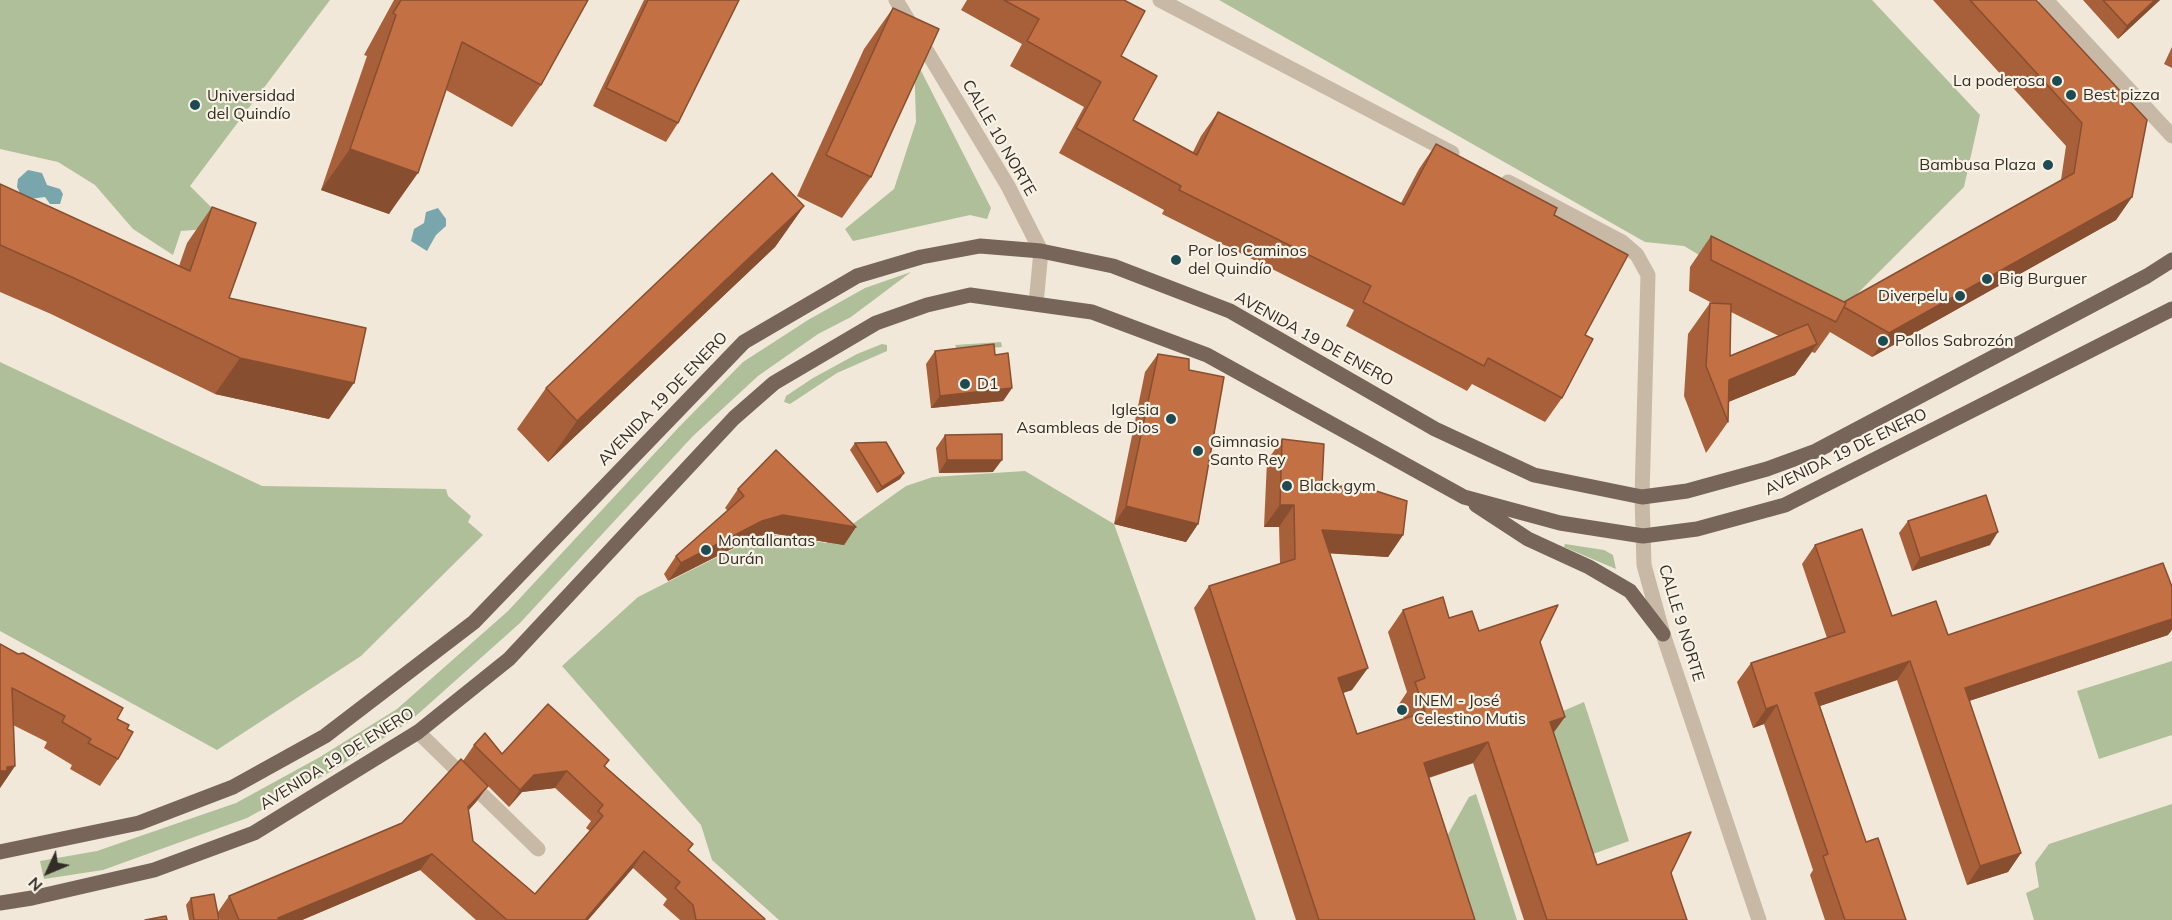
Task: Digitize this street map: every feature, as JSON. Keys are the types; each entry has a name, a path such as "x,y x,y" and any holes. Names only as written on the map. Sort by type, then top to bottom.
{"main road":[{"name":"AVENIDA 19 DE ENERO","path":"0,852 139,823 233,787 325,736 474,622 744,342 856,276 921,257 980,246 1041,251 1113,266 1230,311 1435,429 1534,475 1642,496 1687,491 1767,469 1816,451 2147,276 2172,260"},
{"name":"AVENIDA 19 DE ENERO","path":"0,903 32,898 154,870 254,833 418,732 509,658 734,418 774,382 876,323 927,304 970,296 1092,312 1207,355 1464,497 1560,523 1643,536 1697,529 1785,505 2172,309"},
{"path":"1464,497 1528,539 1589,567 1630,591 1663,634"}],"street":[{"name":"CALLE 10 NORTE","path":"896,0 1008,186 1041,251"},
{"path":"1160,0 1470,162"},
{"path":"2046,0 2172,136"},
{"name":"CALLE 9 NORTE","path":"1490,173 1622,242 1636,255 1648,275 1642,496 1644,565 1663,634 1759,920"},
{"path":"1036,304 1041,251"},
{"path":"418,732 538,849"}],"green space":[{"path":"0,0 330,0 190,186 231,227 181,231 173,255 133,229 95,185 58,162 0,149"},
{"path":"1219,0 1872,0 1980,115 1964,187 1823,328 1684,246 1645,242"},
{"path":"914,57 991,208 987,219 970,215 853,241 845,229 894,189 916,122"},
{"path":"911,272 851,317 818,334 758,376 693,436 520,623 409,722 330,772 247,818 103,870 44,879 40,861 97,851 236,803 320,757 397,709 508,611 680,426 743,362 808,320 865,288"},
{"path":"1001,342 1002,347 958,351 955,345"},
{"path":"882,344 887,345 887,351 837,373 790,404 784,402 786,396 813,378 857,354"},
{"path":"0,362 262,486 446,489 448,496 471,516 468,522 483,535 361,656 217,750 0,631"},
{"path":"1025,471 1114,524 1256,920 779,920 712,860 701,825 562,666 638,597 749,541 770,534 826,543 906,486 933,477"},
{"path":"1565,544 1604,550 1613,555 1616,569 1564,547"},
{"path":"2172,661 2172,735 2099,759 2077,691"},
{"path":"1584,702 1629,841 1582,858 1545,750 1557,743 1549,717"},
{"path":"1476,794 1517,920 1453,920 1433,861 1469,797"},
{"path":"2172,804 2172,920 2034,920 2026,893 2039,887 2035,863 2049,844"}],"water":[{"path":"28,170 42,173 47,185 60,189 63,194 60,204 50,204 45,197 30,199 21,195 17,187 18,179"},
{"path":"438,208 446,219 446,226 436,235 427,251 411,241 414,229 424,223 426,212"}],"building":[{"path":"401,0 588,0 541,85 462,42 418,173 350,149 396,15 393,13"},
{"path":"648,0 739,0 678,123 606,88"},
{"path":"1004,0 1124,0 1145,11 1121,56 1157,76 1133,120 1197,155 1218,112 1404,205 1436,144 1557,208 1554,215 1628,255 1585,335 1593,339 1562,398 1488,358 1484,366 1363,302 1371,286 1179,190 1181,186 1076,128 1101,82 1027,41 1039,19"},
{"path":"1970,0 2036,0 2147,120 2132,197 1889,333 1844,307 1846,303 1844,302 2074,173 2082,123"},
{"path":"2103,0 2155,0 2127,26"},
{"path":"893,8 939,29 871,177 826,155"},
{"path":"772,173 804,206 577,421 546,388"},
{"path":"0,184 190,271 212,207 256,223 229,298 366,328 354,383 240,358 0,245"},
{"path":"1711,236 1846,303 1836,322 1711,260"},
{"path":"1710,303 1731,304 1730,356 1808,324 1817,344 1729,380 1728,422 1706,366"},
{"name":"D1","path":"994,344 995,355 1008,353 1012,388 940,396 935,351"},
{"path":"1158,354 1189,359 1189,370 1224,377 1198,524 1126,506"},
{"path":"1002,434 1002,460 947,460 945,435"},
{"path":"1282,439 1324,444 1322,485 1367,488 1407,501 1403,535 1322,530 1368,668 1338,678 1357,734 1425,712 1415,682 1425,678 1403,610 1443,597 1449,618 1472,611 1479,631 1558,605 1540,642 1565,717 1550,722 1597,865 1691,832 1671,873 1687,920 1547,920 1488,742 1424,763 1475,920 1319,920 1209,586 1295,559 1294,505 1280,505"},
{"path":"886,442 904,473 882,487 855,443"},
{"path":"776,450 856,527 783,515 762,521 681,563 676,556 744,496 738,489"},
{"path":"1986,495 1998,532 1920,558 1908,521"},
{"path":"1862,529 1892,616 1936,601 1948,635 2163,563 2172,587 2172,619 1965,688 2021,853 1980,866 1910,661 1815,693 1866,842 1878,838 1906,920 1845,920 1823,856 1828,854 1777,705 1766,709 1751,663 1845,632 1815,545"},
{"path":"0,644 18,654 23,653 123,708 117,719 129,725 127,729 133,732 118,759 88,743 91,739 62,722 65,716 12,688 15,766 7,767 7,771 0,771"},
{"path":"548,704 609,760 604,766 693,844 688,850 765,919 696,920 693,905 675,888 680,882 644,851 585,920 507,920 432,854 278,918 279,920 239,920 229,896 402,823 461,759 488,786 468,807 473,841 535,894 603,816 598,811 603,805 567,771 534,775 520,790 474,745 485,733 502,754"},
{"path":"214,894 219,920 194,920 191,898"},
{"path":"166,916 167,920 145,920"}],"place":[{"name":"La poderosa","path":"2057,81"},
{"name":"Best pizza","path":"2071,95"},
{"name":"Universidad del Quindío","path":"195,105"},
{"name":"Bambusa Plaza","path":"2048,165"},
{"name":"Por los Caminos del Quindío","path":"1176,260"},
{"name":"Big Burguer","path":"1987,279"},
{"name":"Diverpelu","path":"1960,296"},
{"name":"Pollos Sabrozón","path":"1883,341"},
{"name":"D1","path":"965,384"},
{"name":"Iglesia Asambleas de Dios","path":"1171,419"},
{"name":"Gimnasio Santo Rey","path":"1198,451"},
{"name":"Black gym","path":"1287,486"},
{"name":"Montallantas Durán","path":"706,550"},
{"name":"INEM - José Celestino Mutis","path":"1402,710"}]}
